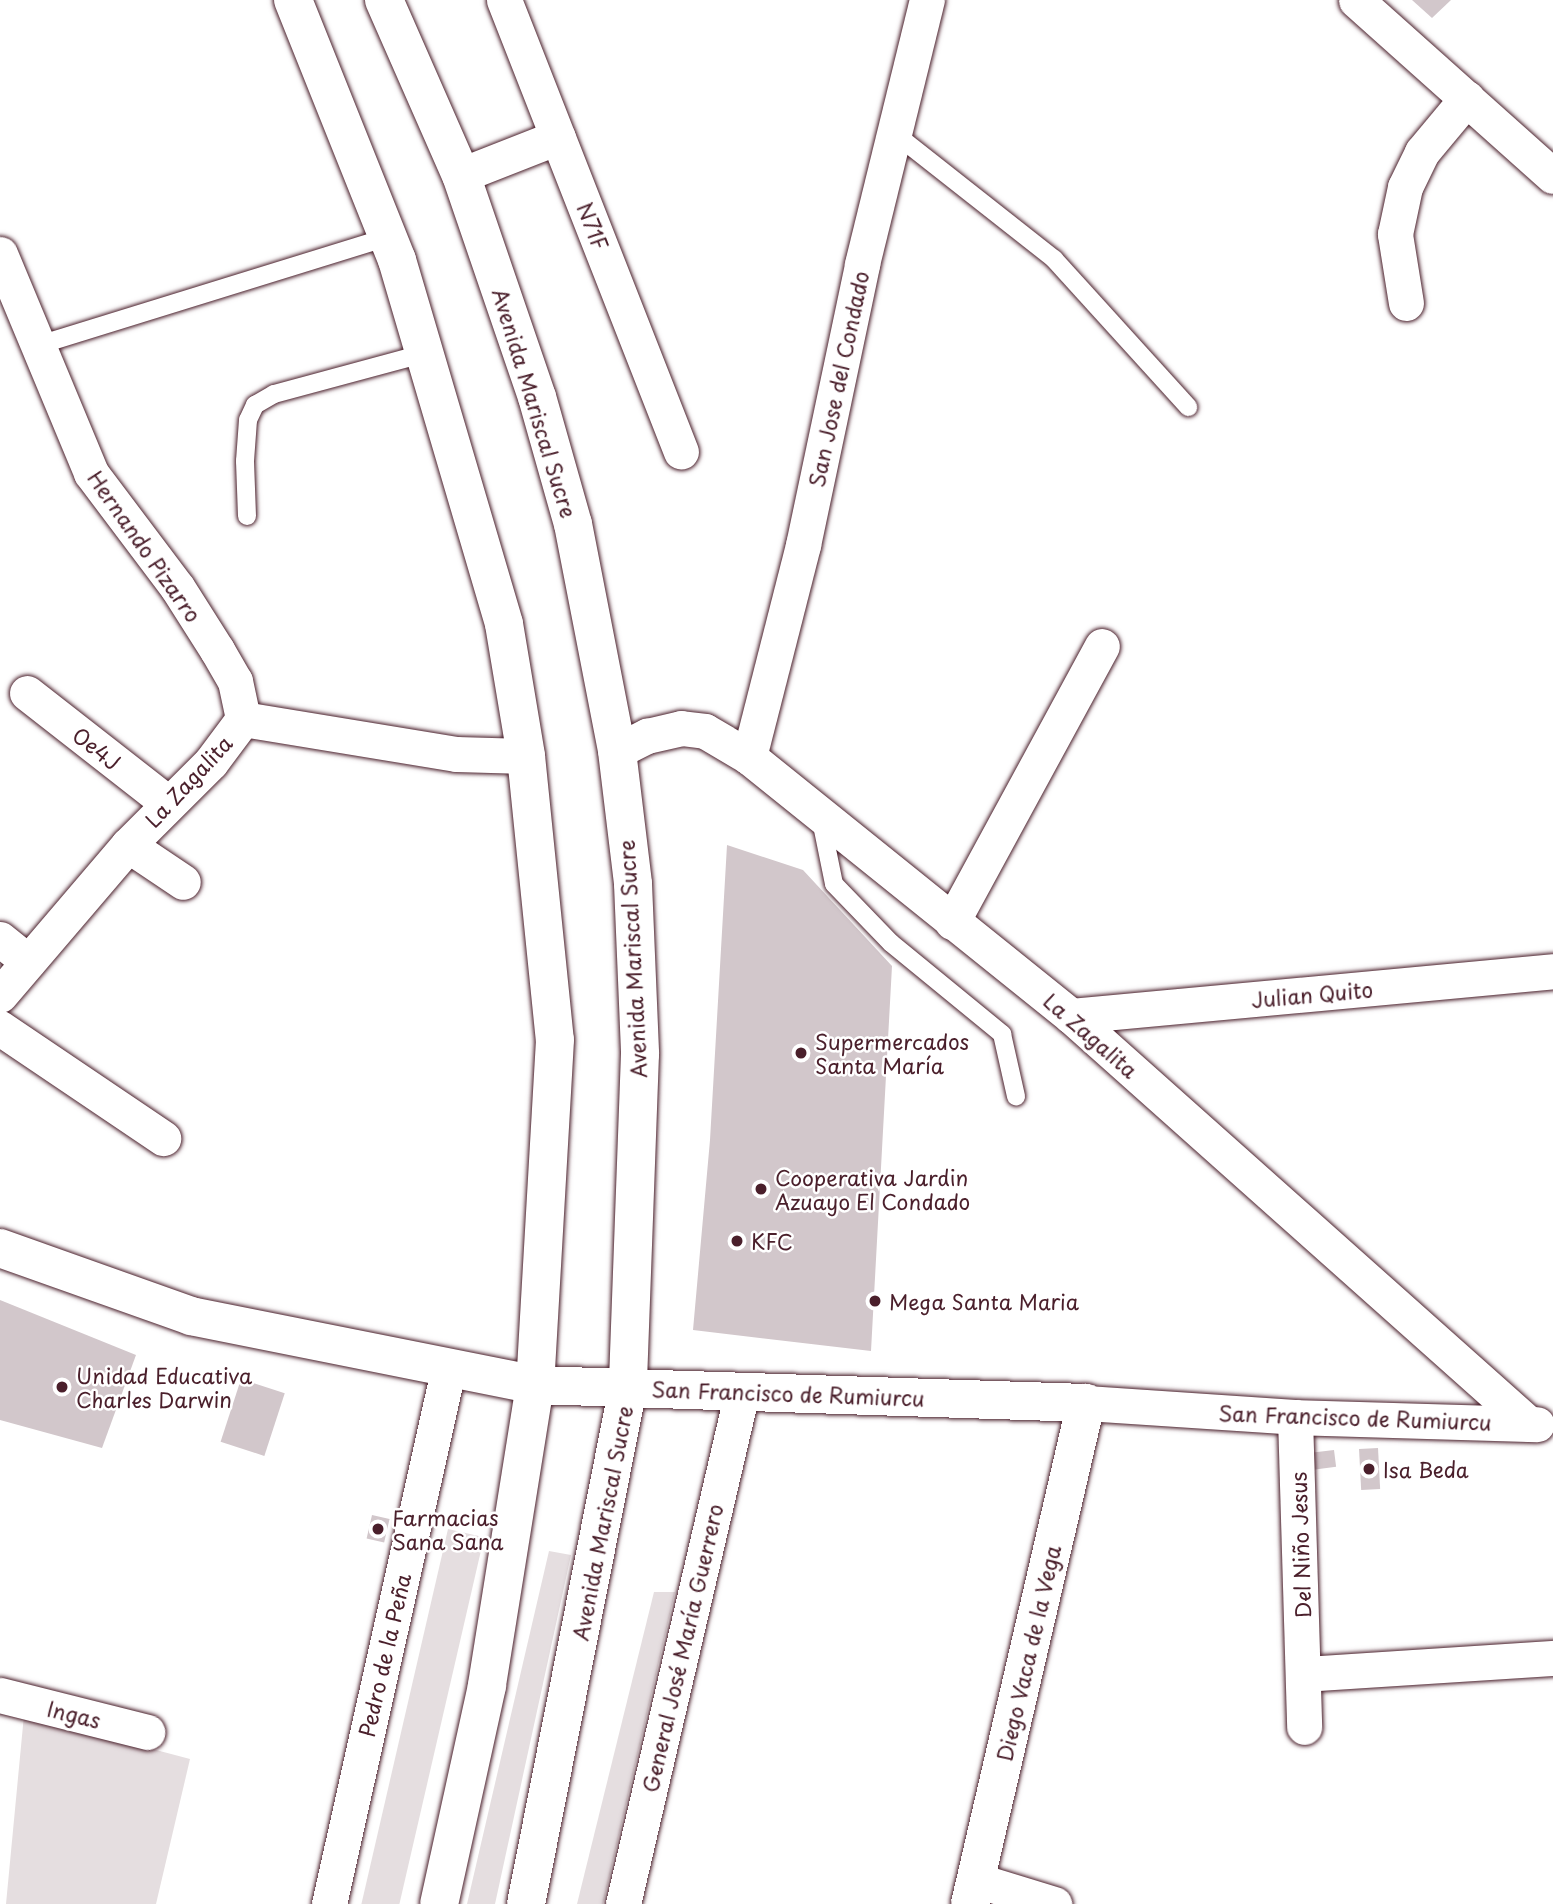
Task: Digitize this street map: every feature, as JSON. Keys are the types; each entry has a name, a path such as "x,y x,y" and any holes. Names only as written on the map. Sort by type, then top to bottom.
{"main road":[{"path":"293,0 388,237 426,353 504,624 526,756 555,1040 535,1385 487,1686 439,1904"},
{"name":"Avenida Mariscal Sucre","path":"384,0 461,175 537,397 573,524 617,751 633,884 640,1054 628,1387 526,1904"},
{"name":"San Francisco de Rumiurcu","path":"0,1248 191,1317 535,1385 1086,1403"},
{"name":"Diego Vaca de la Vega","path":"973,1892 1086,1403"}],"street":[{"name":"N71F","path":"504,0 681,452"},
{"name":"San Jose del Condado","path":"749,757 803,545 894,133 927,0"},
{"path":"1361,1 1553,176"},
{"path":"1406,303 1395,234 1405,187 1422,152 1467,98"},
{"path":"461,175 558,137"},
{"name":"Hernando Pizarro","path":"0,254 91,473 177,587 217,650 235,681 243,719"},
{"path":"952,922 1102,646"},
{"name":"Oe4J","path":"27,693 168,803"},
{"name":"La Zagalita","path":"0,995 128,845 211,762 243,719 456,754 526,756"},
{"name":"La Zagalita","path":"617,751 647,737 681,728 705,731 749,757 1072,1016 1541,1424"},
{"path":"128,845 183,882"},
{"path":"0,939 28,962"},
{"name":"Julian Quito","path":"1072,1016 1553,971"},
{"path":"0,1028 163,1138"},
{"name":"Pedro de la Peña","path":"329,1904 449,1366"},
{"name":"General José María Guerrero","path":"623,1904 742,1392"},
{"name":"San Francisco de Rumiurcu","path":"1086,1403 1295,1417 1541,1424"},
{"name":"Del Niño Jesus","path":"1295,1417 1304,1727"},
{"path":"1304,1674 1553,1657"},
{"name":"Ingas","path":"0,1695 148,1732"},
{"path":"973,1892 1054,1904"}],"lane":[{"path":"894,133 1054,260 1188,407"},
{"path":"36,346 388,237"},
{"path":"247,516 246,447 248,420 255,405 274,394 426,353"},
{"path":"819,813 835,884 891,943 1002,1034 1016,1096"}],"shaded area":[{"path":"448,1529 484,1537 399,1904 361,1904"},
{"path":"549,1551 571,1555 495,1904 467,1904"},
{"path":"654,1592 675,1592 603,1904 577,1904"},
{"path":"24,1715 190,1759 156,1904 6,1904"}],"building":[{"path":"1412,0 1451,0 1432,18"},
{"name":"Supermercados Santa María","path":"727,845 803,870 892,966 871,1351 693,1330 710,1140"},
{"name":"Unidad Educativa Charles Darwin","path":"0,1300 136,1355 102,1448 0,1420"},
{"path":"241,1379 285,1393 264,1456 221,1442"},
{"name":"Isa Beda","path":"1378,1448 1380,1489 1361,1490 1359,1449"},
{"path":"1334,1450 1336,1467 1315,1469 1313,1453"},
{"name":"Farmacias Sana Sana","path":"372,1515 390,1519 384,1542 367,1538"}],"place":[{"name":"Supermercados Santa María","path":"801,1053"},
{"name":"Cooperativa Jardin Azuayo El Condado","path":"761,1189"},
{"name":"KFC","path":"737,1241"},
{"name":"Mega Santa Maria","path":"875,1301"},
{"name":"Unidad Educativa Charles Darwin","path":"62,1387"},
{"name":"Isa Beda","path":"1369,1469"},
{"name":"Farmacias Sana Sana","path":"378,1529"}]}
